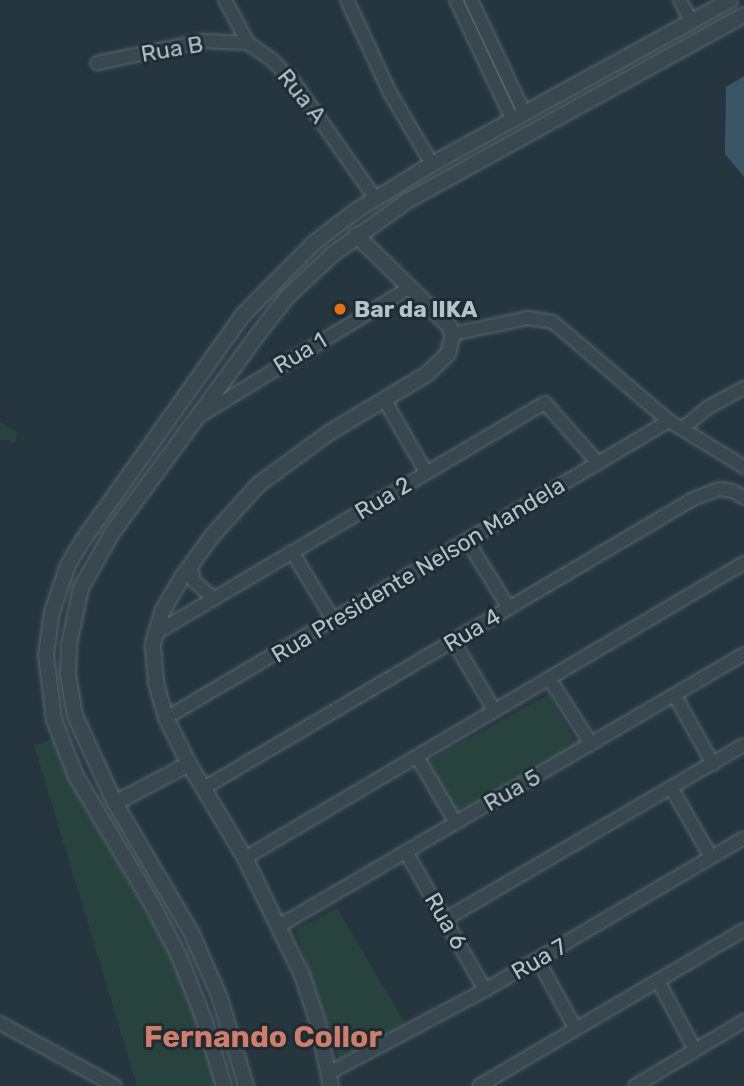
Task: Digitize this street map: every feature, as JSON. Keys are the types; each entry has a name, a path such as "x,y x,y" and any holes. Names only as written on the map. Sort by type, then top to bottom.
{"street":[{"name":"Rua A","path":"225,0 248,43 272,60 293,81 375,198"},
{"path":"347,0 390,93 432,164"},
{"path":"456,0 519,117"},
{"path":"471,0 519,117"},
{"path":"680,0 691,21"},
{"path":"224,1086 190,980 152,904 76,776 58,733 47,687 46,655 52,612 68,565 243,315 315,242 375,198 432,164 730,0"},
{"path":"246,1086 220,998 191,932 116,803 75,716 68,675 71,623 81,589 93,564 165,459 287,297 356,235 427,190 744,15"},
{"name":"Rua B","path":"97,63 203,41 248,43"},
{"path":"552,99 562,115"},
{"path":"330,1080 311,998 279,926 245,858 189,764 166,718 156,682 154,634 172,594 191,565 241,502 276,469 327,434 385,401 439,364 450,350 453,334 440,317 356,235"},
{"name":"Rua 1","path":"192,421 409,288"},
{"path":"453,334 528,318 546,319 562,328 669,421 744,467"},
{"path":"682,429 707,408 744,388"},
{"path":"385,401 426,472"},
{"name":"Rua 2","path":"154,634 545,403 598,463"},
{"name":"Rua Presidente Nelson Mandela","path":"166,718 669,421"},
{"path":"148,448 165,459"},
{"name":"Rua 4","path":"204,788 708,492 727,490 744,498"},
{"path":"468,542 509,608"},
{"path":"292,552 334,621"},
{"path":"245,858 744,563"},
{"path":"191,565 193,580 214,599"},
{"path":"454,642 494,710"},
{"name":"Rua 5","path":"279,926 744,654"},
{"path":"549,678 591,744"},
{"path":"675,696 713,764"},
{"path":"444,920 744,745"},
{"path":"416,757 456,823"},
{"path":"116,803 189,764"},
{"path":"672,789 711,858"},
{"name":"Rua 7","path":"330,1080 744,838"},
{"name":"Rua 6","path":"406,852 485,990"},
{"path":"479,1086 744,930"},
{"path":"538,960 575,1028"},
{"path":"658,981 695,1050"},
{"path":"635,1086 744,1021"},
{"path":"0,1023 116,1086"}],"green space":[{"path":"0,422 17,432 16,441 11,444 10,440 0,440"},
{"path":"549,694 578,746 457,814 427,761"},
{"path":"53,740 73,787 186,981 218,1086 137,1086 34,745"},
{"path":"337,908 406,1025 339,1059 295,930"}],"water":[{"path":"744,76 744,177 725,154 726,87"}],"place":[{"name":"Bar da lIKA","path":"340,309"}],"district":[{"name":"Fernando Collor","path":"263,1037"}]}
